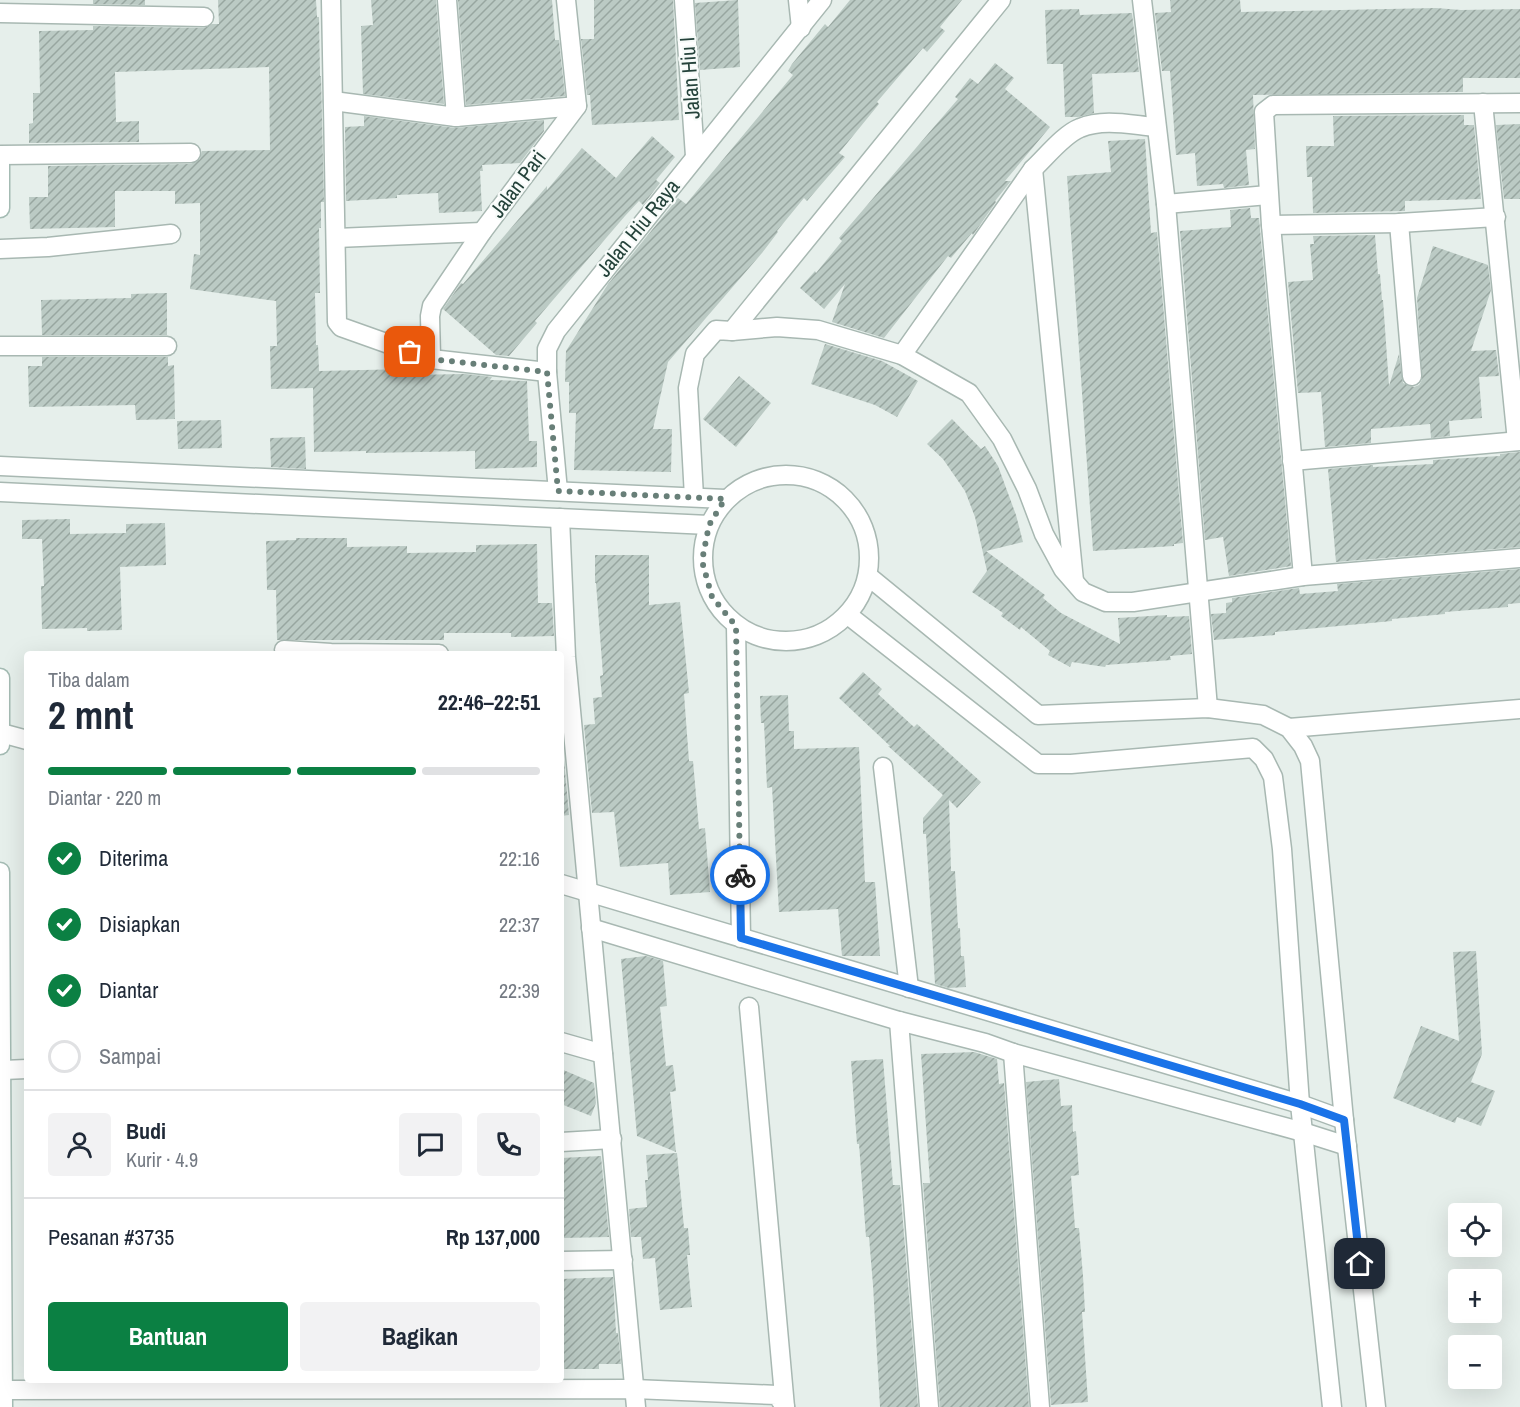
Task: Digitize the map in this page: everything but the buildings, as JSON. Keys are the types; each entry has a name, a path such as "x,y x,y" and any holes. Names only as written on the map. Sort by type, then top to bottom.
{"street":[{"path":"331,0 337,322 341,327 431,359 547,372"},
{"path":"447,0 456,117"},
{"path":"333,101 456,117 577,106 566,0"},
{"name":"Jalan Hiu I","path":"684,0 695,156"},
{"path":"798,0 801,28"},
{"name":"Jalan Hiu Raya","path":"558,491 547,372 547,349 556,331 822,0"},
{"path":"732,330 1001,0"},
{"path":"1142,0 1166,204 1208,708"},
{"path":"0,13 204,17"},
{"path":"1292,461 1519,441 1483,103"},
{"path":"1303,576 1270,225 1264,112 1273,105 1520,103"},
{"name":"Jalan Pari","path":"431,359 430,316 432,306 482,232 577,106"},
{"path":"902,356 1034,169 1078,129 1099,123 1156,127"},
{"path":"0,155 191,153"},
{"path":"0,163 0,208"},
{"path":"1034,169 1074,581"},
{"path":"1166,204 1268,195"},
{"path":"1270,225 1398,223 1496,217"},
{"path":"1398,223 1412,376"},
{"path":"336,238 482,232"},
{"path":"0,249 48,247 171,234"},
{"path":"694,497 688,388 695,354 716,330 777,327 818,330 902,356 969,393 1002,439 1027,489 1044,534 1063,569 1083,592 1106,602 1134,602 1303,576 1520,558"},
{"path":"0,346 167,346"},
{"path":"0,466 725,499"},
{"path":"773,475 800,475 825,484 847,500 862,522 869,549 868,576 861,597 848,615 829,631 806,640 782,643 758,638 736,626 712,597 702,561 709,525 725,499 747,483 773,475"},
{"path":"0,492 709,525"},
{"path":"560,518 563,651"},
{"path":"868,576 1038,715 1208,708 1263,715 1289,728 1303,746 1310,761 1344,1120 1376,1407"},
{"path":"848,615 1038,764 1071,764 1252,748 1264,759 1273,777 1282,849 1300,1104 1332,1407"},
{"path":"736,626 741,938"},
{"path":"284,650 300,651"},
{"path":"564,666 612,1139 635,1398"},
{"path":"0,678 1,739 24,740"},
{"path":"1289,728 1520,709"},
{"path":"883,767 909,988"},
{"path":"0,872 3,1070 1,1146 3,1399 635,1398 777,1395 785,1407"},
{"path":"564,885 1300,1104 1344,1120"},
{"path":"591,928 899,1021 1304,1132 1347,1146"},
{"path":"749,1007 785,1407"},
{"path":"899,1021 929,1407"},
{"path":"564,1043 603,1054"},
{"path":"1013,1053 1040,1407"},
{"path":"3,1070 24,1069"},
{"path":"564,1142 612,1139"},
{"path":"564,1261 623,1260"}],"way so far":[{"path":"410,352 431,359 547,372 558,491 725,499 709,525 702,561 712,597 736,626 740,875"}],"route":[{"path":"740,875 741,938 1300,1104 1344,1120 1360,1264"}]}
